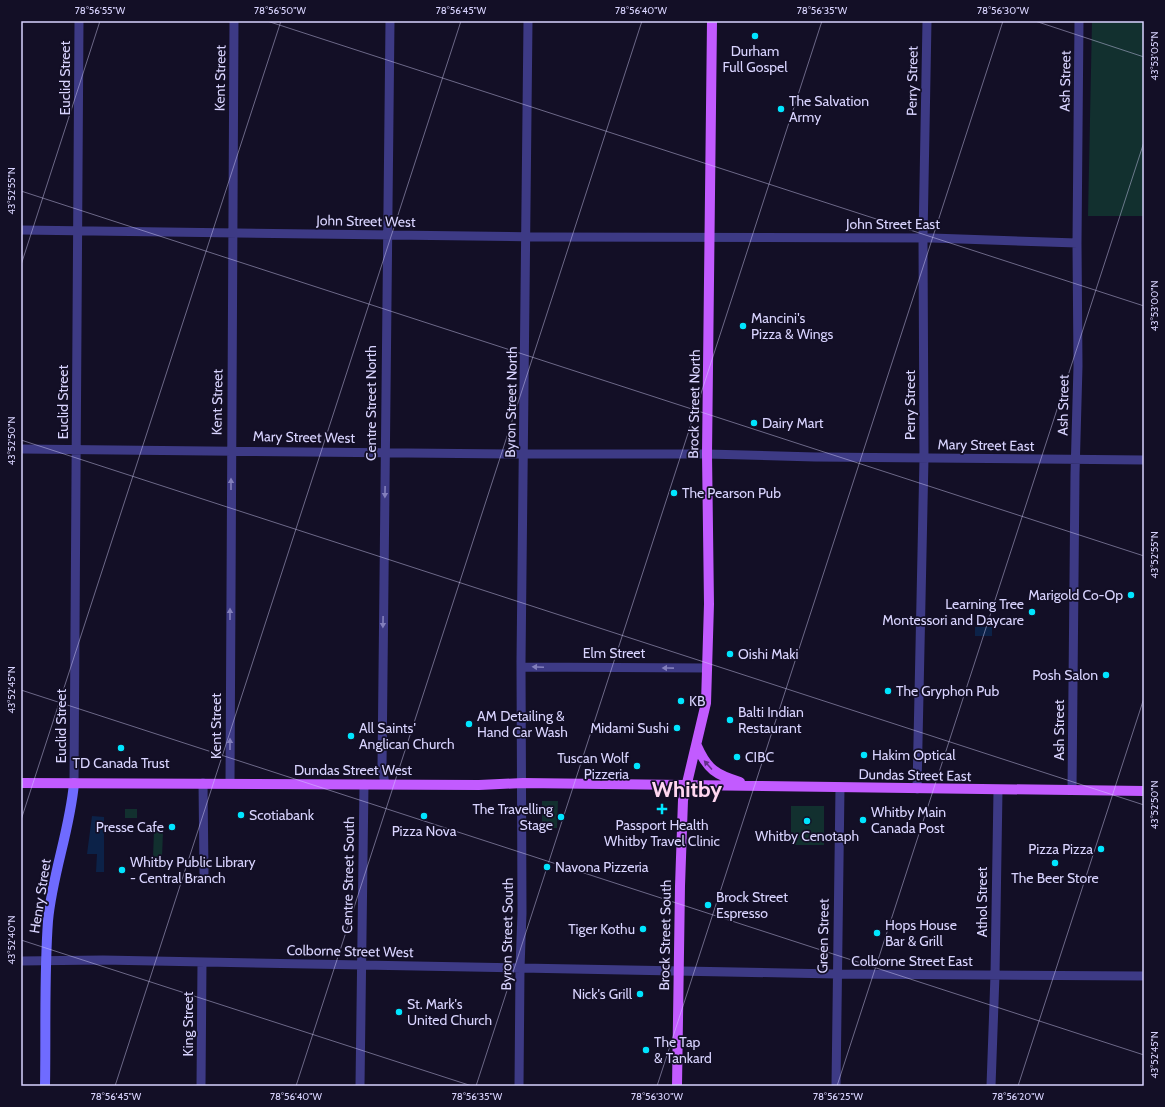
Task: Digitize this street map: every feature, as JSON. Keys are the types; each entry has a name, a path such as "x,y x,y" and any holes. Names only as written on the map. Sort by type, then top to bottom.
{"main road":[{"name":"Brock Street North","path":"685,785 697,746 706,703 712,21"},
{"path":"697,746 704,761 711,769 724,777 752,786"},
{"name":"Dundas Street West","path":"21,783 523,783 685,785"},
{"name":"Henry Street","path":"45,1086 48,920 58,866 72,806 74,784"},
{"name":"Dundas Street East","path":"685,785 1144,791"},
{"name":"Brock Street South","path":"677,1086 680,886 685,785"}],"street":[{"name":"Euclid Street","path":"74,784 79,21"},
{"name":"Kent Street","path":"230,783 234,21"},
{"name":"Centre Street North","path":"385,784 382,767 386,235 390,21"},
{"name":"Byron Street North","path":"523,783 521,667 525,454 528,21"},
{"name":"Perry Street","path":"917,788 924,458 923,238 927,21"},
{"name":"Ash Street","path":"1072,790 1078,366 1077,243 1079,21"},
{"name":"John Street West","path":"21,230 710,239"},
{"name":"John Street East","path":"710,239 923,238 1077,243"},
{"name":"Mary Street West","path":"21,449 231,450 385,453 707,454"},
{"name":"Mary Street East","path":"707,454 1144,460"},
{"name":"Elm Street","path":"521,667 706,668"},
{"path":"203,783 204,873"},
{"name":"Byron Street South","path":"519,1086 523,783"},
{"name":"Centre Street South","path":"360,1086 364,784"},
{"name":"Green Street","path":"836,1086 836,974 840,788"},
{"name":"Athol Street","path":"991,1086 995,975 998,790"},
{"name":"Colborne Street West","path":"21,961 202,962 361,966 679,970"},
{"name":"King Street","path":"201,1086 202,962"},
{"name":"Colborne Street East","path":"679,970 836,974 1144,976"}],"green space":[{"path":"1092,21 1144,21 1144,216 1088,216"},
{"path":"542,801 558,801 557,828 542,828"},
{"path":"791,806 824,806 824,845 791,845"},
{"path":"125,809 137,809 137,818 125,818"},
{"path":"154,831 163,832 162,857 153,857"}],"water":[{"path":"975,627 992,627 992,636 975,636"},
{"path":"92,816 104,817 104,872 96,872 97,854 87,854"}],"place":[{"name":"Durham Full Gospel","path":"755,36"},
{"name":"The Salvation Army","path":"781,109"},
{"name":"Mancini's Pizza & Wings","path":"743,326"},
{"name":"Dairy Mart","path":"754,423"},
{"name":"The Pearson Pub","path":"674,493"},
{"name":"Marigold Co-Op","path":"1131,595"},
{"name":"Learning Tree Montessori and Daycare","path":"1032,612"},
{"name":"Oishi Maki","path":"730,654"},
{"name":"Posh Salon","path":"1106,675"},
{"name":"The Gryphon Pub","path":"888,691"},
{"name":"KB","path":"681,701"},
{"name":"Balti Indian Restaurant","path":"730,720"},
{"name":"AM Detailing & Hand Car Wash","path":"469,724"},
{"name":"Midami Sushi","path":"677,728"},
{"name":"All Saints' Anglican Church","path":"351,736"},
{"name":"TD Canada Trust","path":"121,748"},
{"name":"Hakim Optical","path":"864,755"},
{"name":"CIBC","path":"737,757"},
{"name":"Tuscan Wolf Pizzeria","path":"637,766"},
{"name":"Passport Health Whitby Travel Clinic","path":"662,809"},
{"name":"Scotiabank","path":"241,815"},
{"name":"Pizza Nova","path":"424,816"},
{"name":"The Travelling Stage","path":"561,817"},
{"name":"Whitby Main Canada Post","path":"863,820"},
{"name":"Whitby Cenotaph","path":"807,821"},
{"name":"Presse Cafe","path":"172,827"},
{"name":"Pizza Pizza","path":"1101,849"},
{"name":"The Beer Store","path":"1055,863"},
{"name":"Navona Pizzeria","path":"547,867"},
{"name":"Whitby Public Library - Central Branch","path":"122,870"},
{"name":"Brock Street Espresso","path":"708,905"},
{"name":"Tiger Kothu","path":"643,929"},
{"name":"Hops House Bar & Grill","path":"877,933"},
{"name":"Nick's Grill","path":"640,994"},
{"name":"St. Mark's United Church","path":"399,1012"},
{"name":"The Tap & Tankard","path":"646,1050"}],"district":[{"name":"Whitby","path":"687,789"}]}
